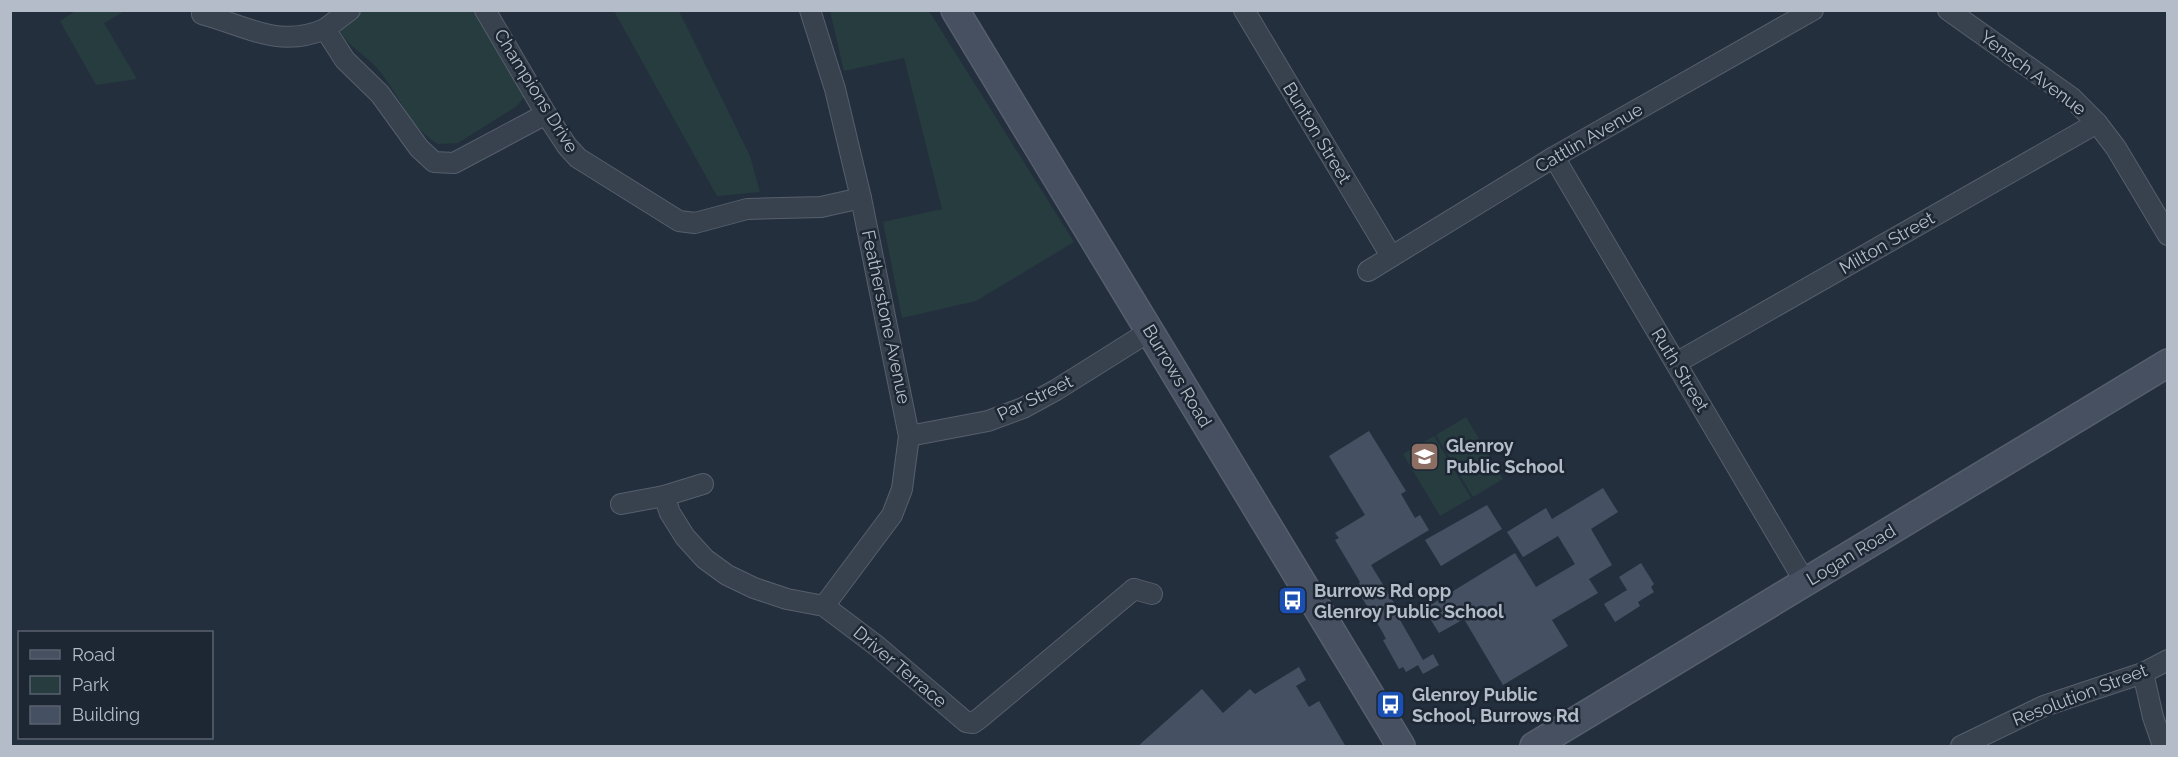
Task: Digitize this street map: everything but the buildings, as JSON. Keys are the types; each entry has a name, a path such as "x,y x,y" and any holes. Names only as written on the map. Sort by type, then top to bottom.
{"main road":[{"name":"Burrows Road","path":"955,10 1399,745"},
{"name":"Logan Road","path":"1534,747 2168,363"}],"street":[{"path":"202,15 266,35 285,38 325,29 350,10"},
{"name":"Champions Drive","path":"485,10 546,114 567,146 578,158 679,221 695,223 747,208 821,207 861,198"},
{"name":"Featherstone Avenue","path":"810,10 835,89 861,198 909,436 902,489 892,515 824,606"},
{"name":"Bunton Street","path":"1244,10 1391,256"},
{"name":"Cattlin Avenue","path":"1368,271 1554,157 1813,10"},
{"name":"Yensch Avenue","path":"1948,10 2072,98 2097,123 2116,148 2168,235"},
{"path":"325,29 345,60 380,94 419,148 434,162 454,163 546,114"},
{"name":"Milton Street","path":"1676,363 2097,123"},
{"name":"Ruth Street","path":"1554,157 1805,582"},
{"name":"Par Street","path":"909,436 988,421 1023,408 1150,331"},
{"path":"621,504 664,496 703,484"},
{"name":"Driver Terrace","path":"664,496 670,513 685,537 705,558 727,575 754,588 787,599 824,606 877,646 966,722 973,723 1140,585"},
{"name":"Resolution Street","path":"1960,747 2044,706 2143,673 2168,660"},
{"path":"2143,673 2153,717 2163,747"}],"green space":[{"path":"77,10 125,11 104,23 137,79 96,85 60,21"},
{"path":"348,11 484,11 526,89 524,97 517,106 458,143 438,144 419,129 376,67 343,36 340,30"},
{"path":"614,11 679,11 750,156 760,192 717,196"},
{"path":"830,11 929,11 1074,242 976,301 902,318 883,222 942,209 904,58 844,71"},
{"path":"1466,417 1503,479 1473,497 1436,435"},
{"path":"1434,436 1471,498 1440,516 1403,454"}],"place":[{"name":"Glenroy Public School","path":"1425,456"},
{"name":"Burrows Rd opp Glenroy Public School","path":"1293,601"},
{"name":"Glenroy Public School, Burrows Rd","path":"1391,705"}]}
